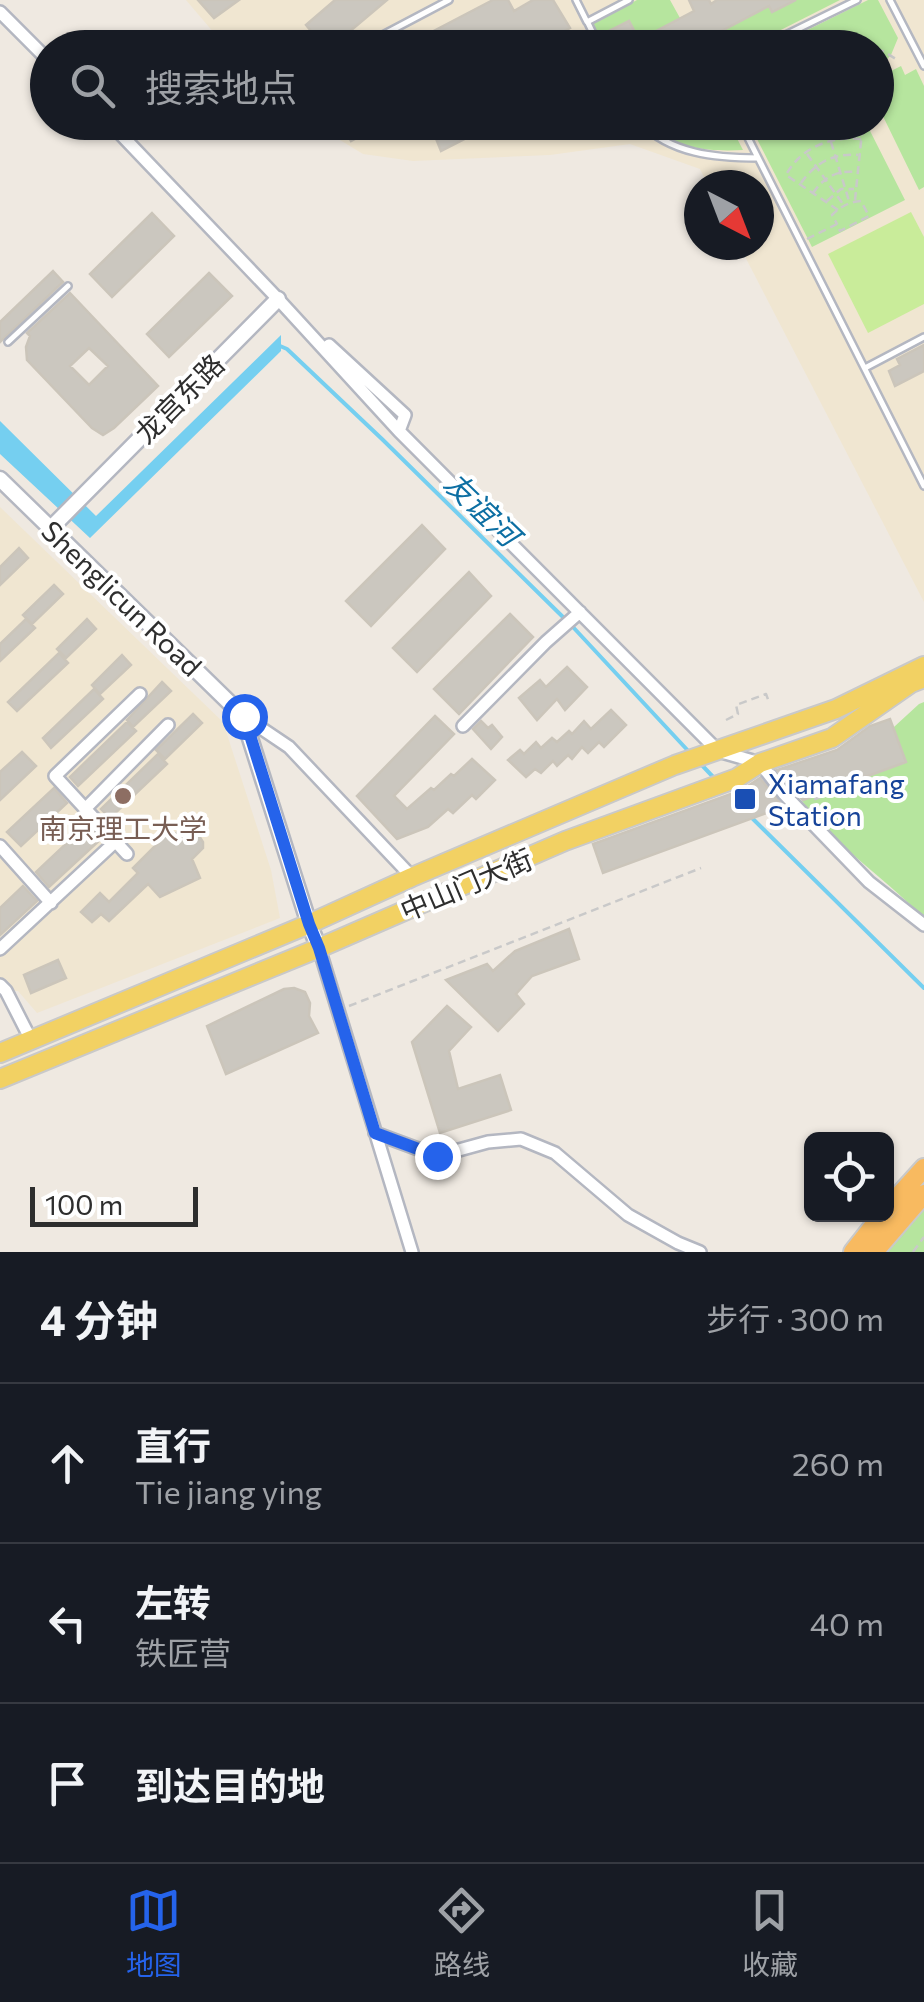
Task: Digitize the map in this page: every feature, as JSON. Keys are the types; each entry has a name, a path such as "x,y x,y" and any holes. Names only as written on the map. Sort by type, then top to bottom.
{"highway":[{"path":"894,1201 924,1168"},
{"path":"874,1252 924,1194"},
{"path":"852,1252 876,1222"}],"main road":[{"name":"中山门大街","path":"0,1053 674,765 836,709 924,666"},
{"name":"中山门大街","path":"0,1079 319,948 565,841 737,778 760,764 832,738 924,678"}],"street":[{"path":"0,12 30,42"},
{"path":"126,140 577,615 718,751 760,764 869,882 924,925"},
{"name":"龙宫东路","path":"56,523 278,299"},
{"name":"Shenglicun Road","path":"0,480 56,523 244,716"},
{"path":"463,726 577,615"},
{"path":"127,854 55,776 140,694"},
{"path":"244,716 288,748 412,876"},
{"path":"244,716 412,1252"},
{"path":"85,809 168,725"},
{"path":"0,950 114,842"},
{"path":"0,846 51,903"},
{"path":"0,985 31,1040"},
{"path":"375,1133 437,1156 488,1142 522,1139 555,1153 628,1215 700,1252"}],"lane":[{"path":"392,30 450,0"},
{"path":"576,0 591,30"},
{"path":"587,22 630,0"},
{"path":"796,30 857,0"},
{"path":"890,0 924,66"},
{"path":"661,140 714,156 758,158"},
{"path":"749,140 924,486"},
{"path":"8,342 68,286"},
{"path":"865,368 924,337"}],"path":[{"path":"894,58 899,61"},
{"path":"838,210 786,175 806,153 831,140 852,202"},
{"path":"852,202 861,140"},
{"path":"806,153 844,206"},
{"path":"800,184 815,166 836,156 859,155"},
{"path":"813,193 840,172 858,172"},
{"path":"827,202 845,188 856,189"},
{"path":"861,201 869,216 840,231 832,215 844,206 861,201"},
{"path":"802,242 837,224"},
{"path":"726,720 738,714 736,705 766,694 769,702"},
{"path":"798,779 814,799 849,786 850,792 839,795"},
{"path":"337,1010 702,868"},
{"path":"912,1252 924,1237"}],"shaded area":[{"path":"186,0 924,0 924,602 747,260 774,260 774,170 700,170 630,144 550,155 413,161 363,154 340,140 894,140 894,30 212,30"},
{"name":"南京理工大学","path":"0,507 223,722 271,870 280,918 37,1013 18,991 0,995"}],"green space":[{"path":"637,0 670,0 680,18 658,30 633,30 628,21 611,30 594,30 591,24"},
{"path":"840,0 781,30 722,30 769,6 773,12 792,2"},
{"path":"868,0 878,0 894,30 807,30"},
{"path":"901,66 905,75 916,69 924,86 924,187 919,190 894,139 894,70"},
{"path":"672,140 738,140 743,150 716,150"},
{"path":"758,140 875,140 905,200 812,247"},
{"path":"911,212 924,237 924,304 868,333 828,254"},
{"path":"924,702 924,918 838,841 793,788 858,760"},
{"path":"924,1196 924,1252 882,1252"}],"water":[{"path":"281,335 281,351 90,538 0,454 0,421 96,516"}],"building":[{"path":"198,0 239,0 214,18"},
{"path":"335,0 387,0 351,30 310,30 306,25"},
{"path":"493,0 508,0 514,11 533,0 553,0 570,28 566,30 436,30"},
{"path":"689,0 709,0 711,4 717,0 796,0 772,12 769,6 723,30 658,30 694,11"},
{"path":"629,21 634,30 611,30"},
{"path":"437,140 463,140 441,151"},
{"path":"152,213 174,236 112,297 90,274"},
{"path":"53,271 63,282 0,342 0,322"},
{"path":"209,273 232,296 169,357 147,334"},
{"path":"70,293 158,386 103,435 27,360 27,333","holes":["89,348 108,366 89,385 70,366"]},
{"path":"924,345 924,371 895,386 889,371 900,365 897,359"},
{"path":"422,525 445,549 371,626 346,601"},
{"path":"19,548 28,558 0,585 0,567"},
{"path":"469,572 491,596 417,672 393,648"},
{"path":"54,585 63,594 32,624 23,615"},
{"path":"510,614 533,637 459,714 434,689"},
{"path":"26,619 35,628 0,661 0,644"},
{"path":"87,619 96,629 66,658 57,649"},
{"path":"59,653 68,663 17,711 8,702"},
{"path":"122,655 131,665 100,694 92,685"},
{"path":"567,667 587,687 565,710 557,699 537,720 519,698 540,680 546,687"},
{"path":"162,682 171,691 133,727 127,720"},
{"path":"94,689 103,699 51,748 43,738"},
{"path":"611,710 626,725 604,747 599,742 588,753 582,747 572,759 568,755 557,766 553,761 541,773 535,769 526,777 508,760 520,750 524,754 536,742 541,748 552,738 557,742 584,721 591,729"},
{"path":"193,714 202,723 165,759 156,750"},
{"path":"435,716 454,734 394,796 407,809 472,759 495,780 476,799 472,795 453,813 448,809 428,827 397,839 357,796"},
{"path":"890,719 906,762 803,800 777,770 837,750 870,726"},
{"path":"481,721 488,728 492,725 502,737 491,749 473,729"},
{"path":"127,722 136,731 78,786 70,777"},
{"path":"22,752 36,766 0,800 0,772"},
{"path":"158,754 167,764 110,818 101,809"},
{"path":"760,778 783,807 603,873 593,844 742,790"},
{"path":"54,788 67,803 21,846 7,832"},
{"path":"87,824 101,839 49,887 36,872"},
{"path":"186,828 196,831 203,842 203,848 192,859 200,878 160,897 148,884 109,921 101,914 92,922 81,912 100,893 109,902 138,873 133,868 167,834 171,838"},
{"path":"23,886 37,901 0,935 0,908"},
{"path":"569,929 579,959 532,976 516,994 524,1004 498,1031 446,980 487,964 493,971 515,951"},
{"path":"58,960 66,978 31,993 24,975"},
{"path":"284,989 305,992 310,1003 309,1016 318,1033 226,1074 207,1026"},
{"path":"447,1006 471,1027 449,1051 458,1089 500,1075 511,1110 440,1133 412,1042"}],"waterway":[{"name":"友谊河","path":"280,346 383,440 565,619"},
{"name":"友谊河","path":"572,626 692,755"},
{"name":"友谊河","path":"698,761 716,780"},
{"name":"友谊河","path":"750,816 924,988"}],"place":[{"name":"南京理工大学","path":"123,796"},
{"name":"Xiamafang Station","path":"745,799"}],"route":[{"path":"244,716 375,1133 437,1156"}]}
